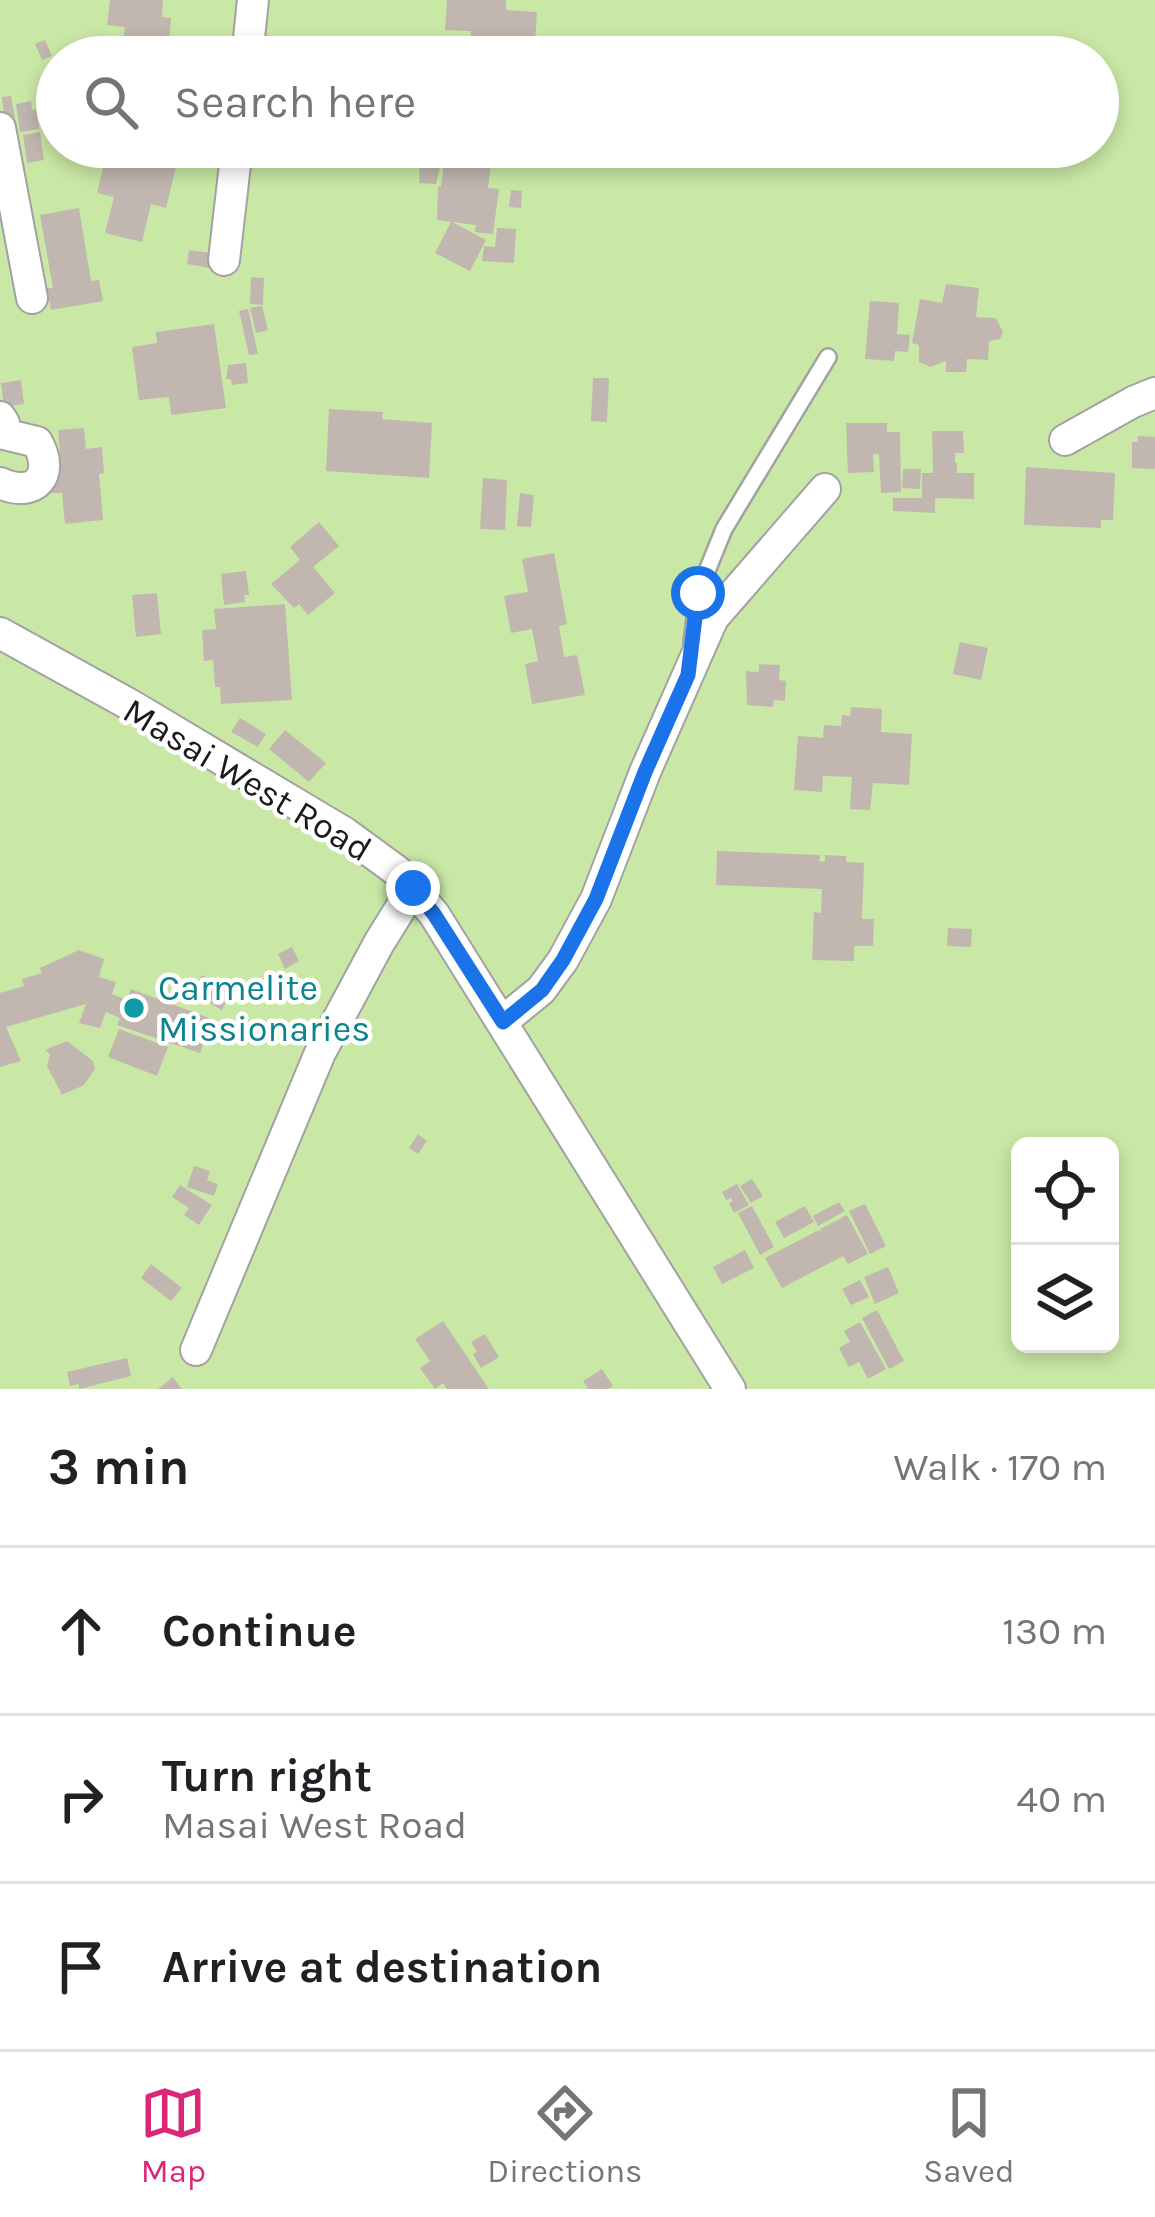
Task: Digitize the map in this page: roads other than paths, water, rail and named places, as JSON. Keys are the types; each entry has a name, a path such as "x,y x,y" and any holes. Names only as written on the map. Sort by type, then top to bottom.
{"street":[{"path":"249,36 253,0"},
{"path":"0,128 32,298"},
{"path":"224,260 235,168"},
{"path":"1065,440 1155,393"},
{"path":"0,483 18,490 34,486 45,470 44,453 37,442 2,430"},
{"path":"503,1022 542,990 596,899 712,618 825,488"},
{"name":"Masai West Road","path":"0,633 345,833 397,871 434,914 730,1389"},
{"path":"196,1350 320,1053 413,888"}],"lane":[{"path":"688,675 698,593 724,529 828,357"}],"place":[{"name":"Carmelite Missionaries","path":"134,1008"}]}
